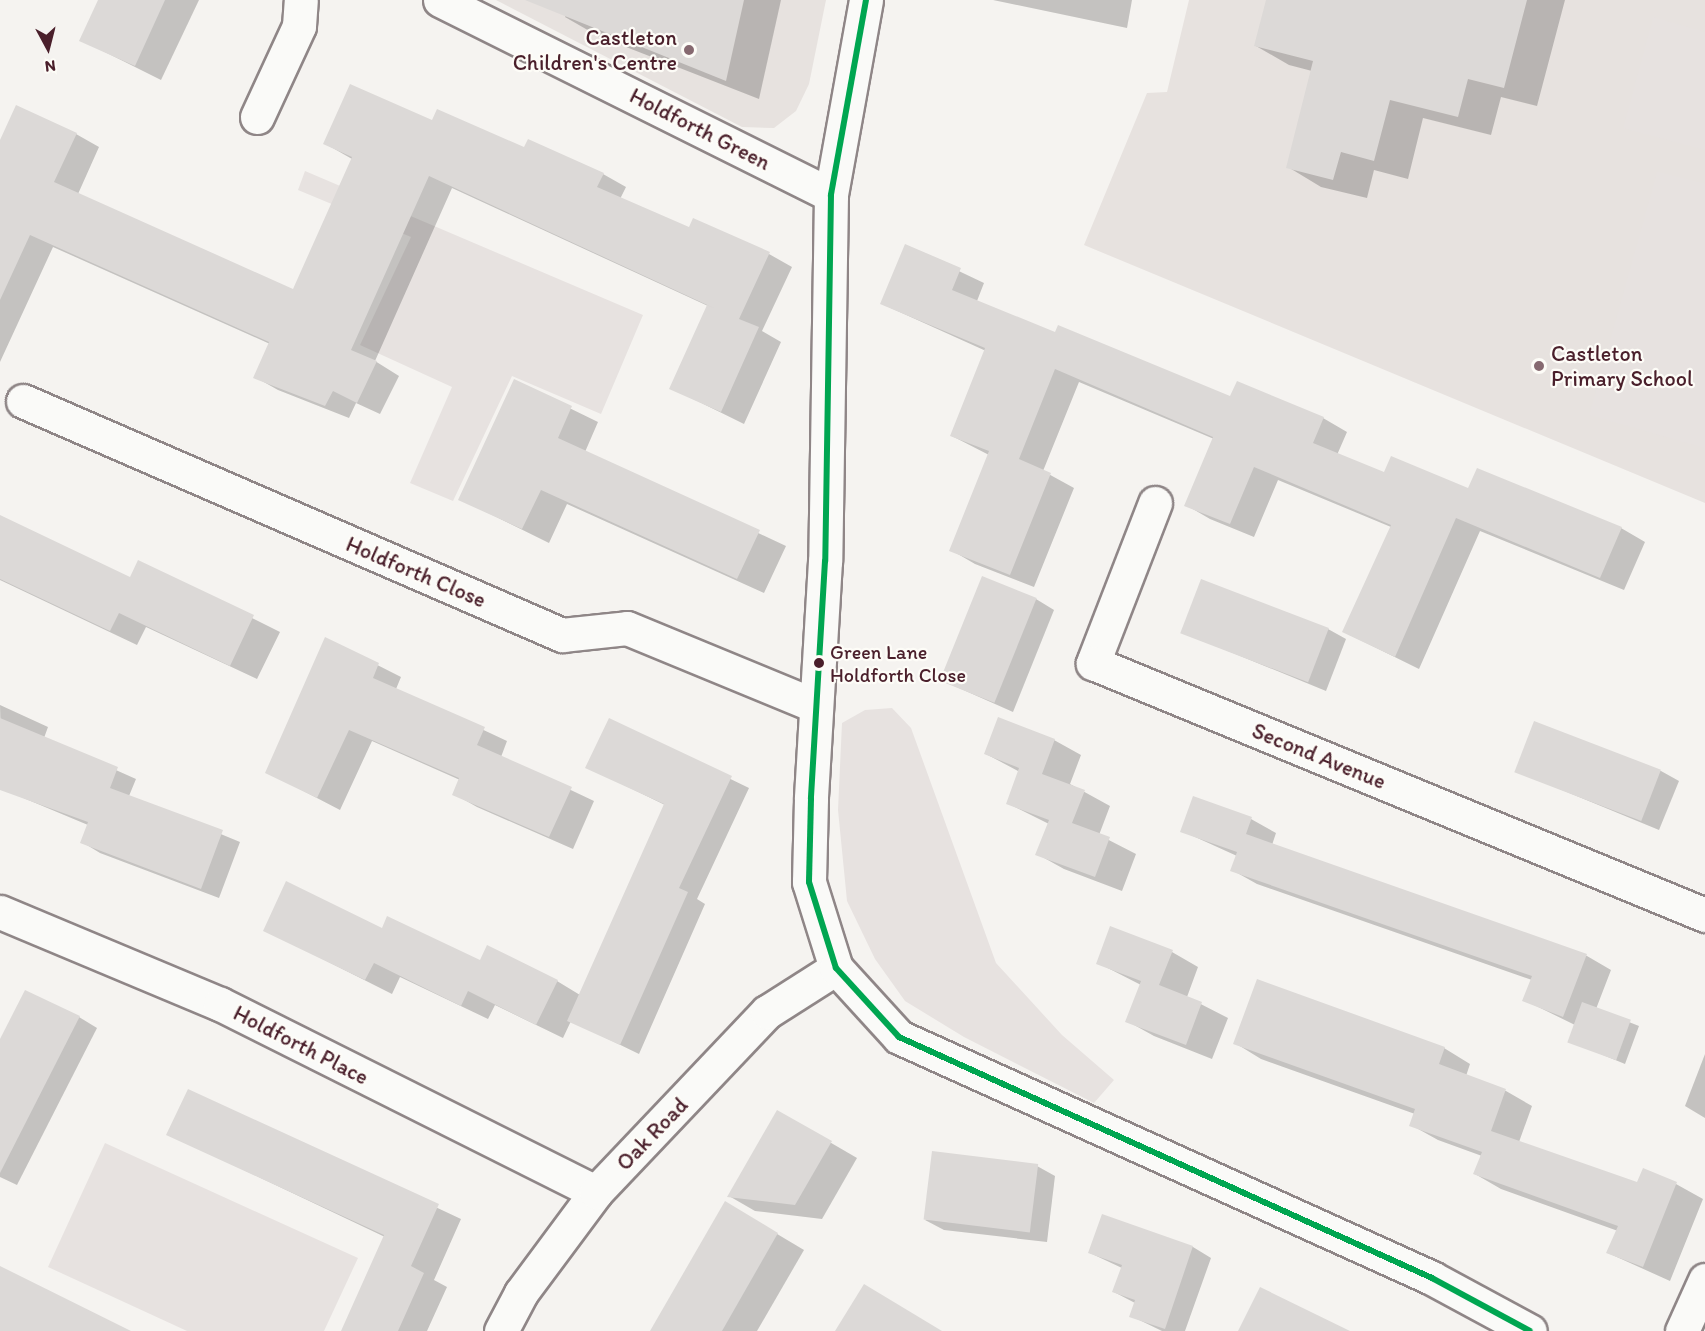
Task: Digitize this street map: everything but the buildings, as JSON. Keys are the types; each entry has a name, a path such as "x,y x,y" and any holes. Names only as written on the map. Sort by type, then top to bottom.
{"street":[{"path":"257,117 299,26 301,0"},
{"name":"Holdforth Green","path":"440,0 831,195"},
{"path":"866,0 831,195 825,561 809,882 836,968 899,1037 1422,1273 1530,1331"},
{"name":"Holdforth Close","path":"23,401 562,635 627,628 816,706"},
{"name":"Second Avenue","path":"1155,503 1093,663 1705,915"},
{"name":"Holdforth Place","path":"0,912 220,1004 596,1192"},
{"name":"Oak Road","path":"501,1331 521,1293 596,1192 767,1012 836,968"},
{"path":"1682,1331 1705,1280"}],"shaded area":[{"name":"Castleton Children's Centre","path":"496,0 826,0 809,84 796,111 774,128 742,127"},
{"name":"Castleton Primary School","path":"1189,0 1705,0 1705,503 1084,245 1147,93 1167,92"},
{"path":"1653,17 1705,32 1705,150 1623,128"},
{"path":"305,171 643,315 601,414 512,376 453,501 410,483 452,387 360,345 411,237 298,190"},
{"path":"1657,172 1705,184 1705,448 1589,415"},
{"path":"892,708 911,728 996,963 1062,1035 1114,1080 1094,1103 964,1037 905,1001 875,959 847,901 838,810 842,723 865,710"},
{"path":"105,1143 358,1258 324,1331 187,1331 48,1267"}],"transit line":[{"path":"866,0 831,195 825,561 811,799 809,882 836,968 899,1037 1432,1278 1530,1331"}],"place":[{"name":"Castleton Children's Centre","path":"689,50"},
{"name":"Castleton Primary School","path":"1539,366"},
{"name":"Green Lane Holdforth Close","path":"819,663"}]}
